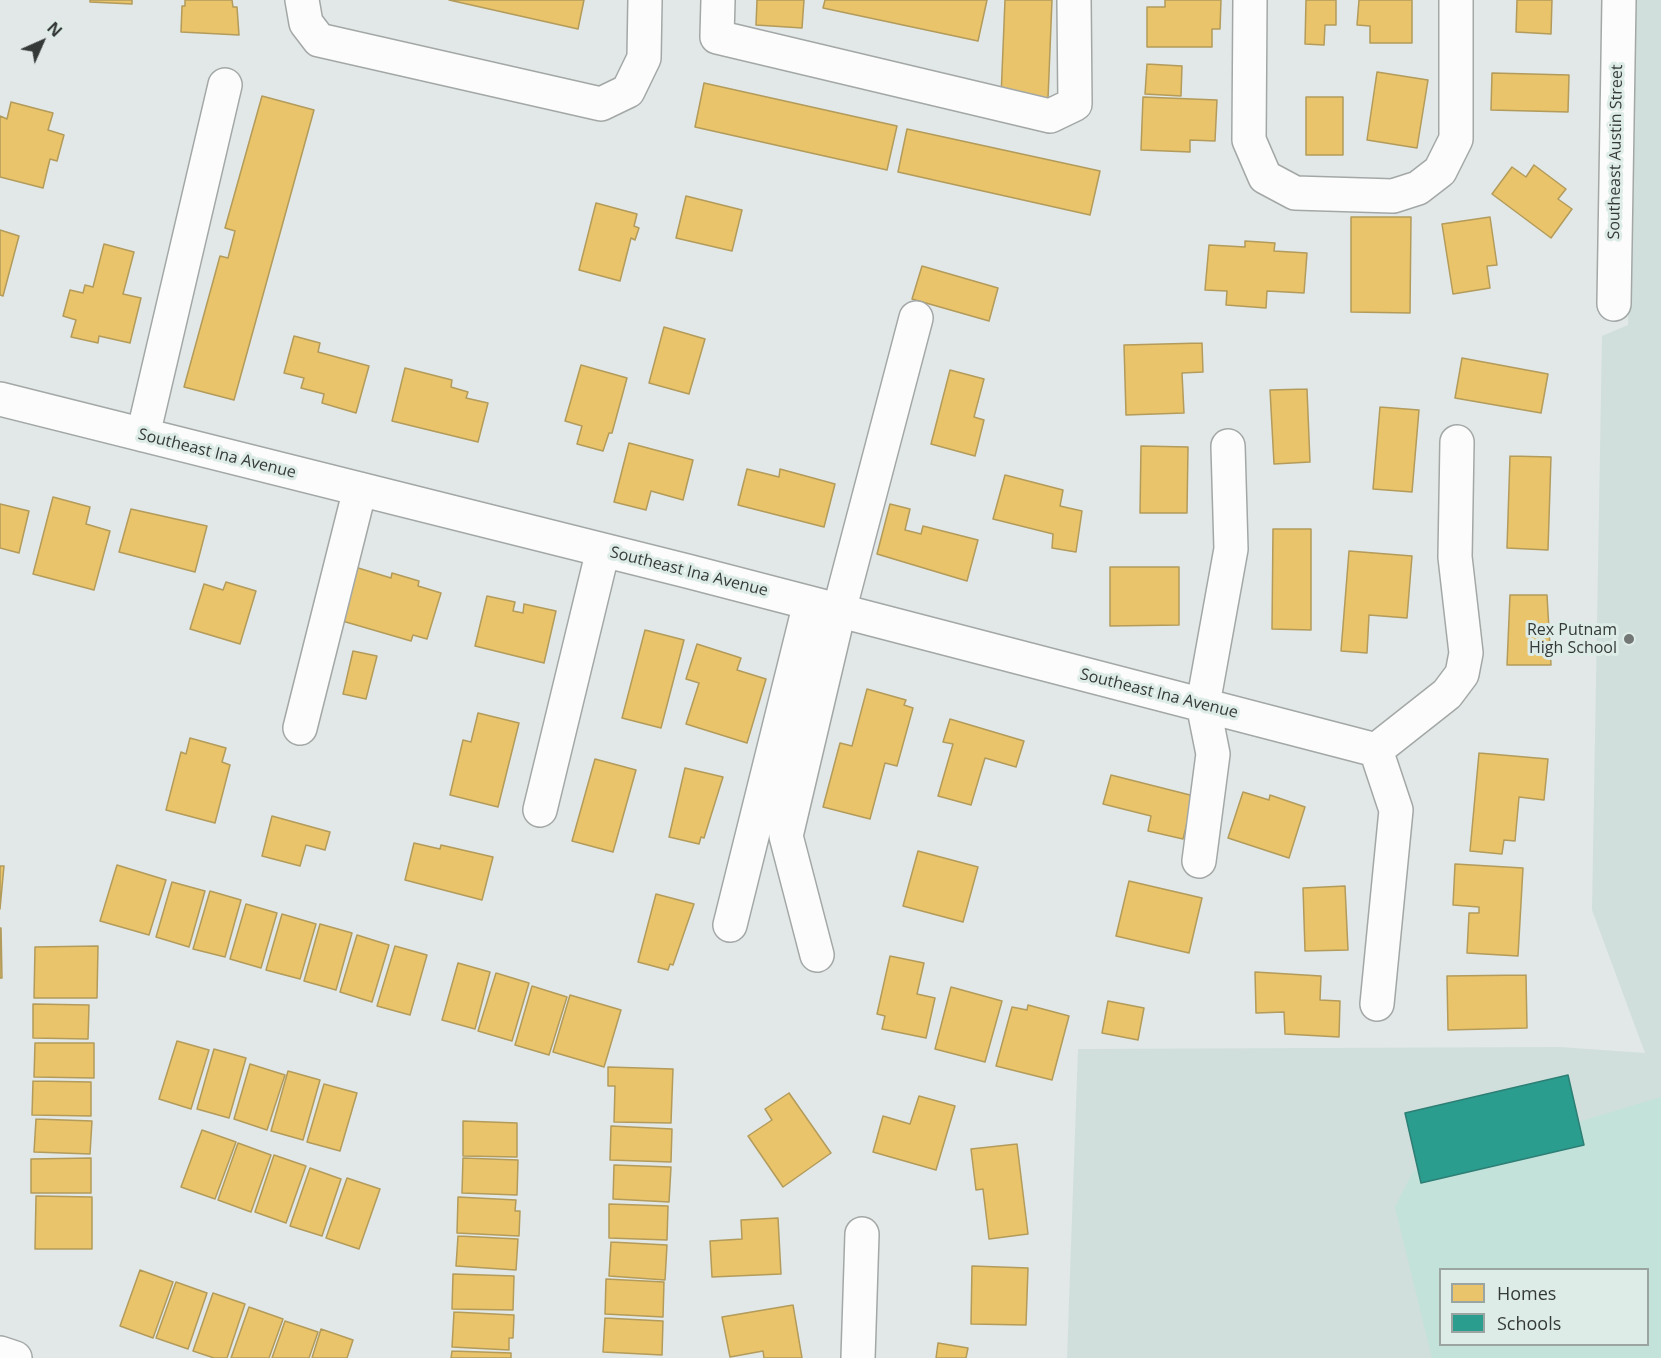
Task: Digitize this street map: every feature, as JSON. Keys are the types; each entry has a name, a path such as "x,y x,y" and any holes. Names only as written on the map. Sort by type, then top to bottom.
{"street":[{"path":"302,0 306,23 319,40 601,104 628,91 644,58 645,0"},
{"path":"718,0 717,37 1050,116 1075,104 1074,0"},
{"path":"1250,0 1249,140 1264,177 1295,193 1393,196 1418,188 1440,171 1456,139 1456,0"},
{"name":"Southeast Austin Street","path":"1614,304 1618,0"},
{"path":"143,435 225,85"},
{"path":"730,925 824,607 916,318"},
{"name":"Southeast Ina Avenue","path":"0,399 603,550 1376,750"},
{"path":"1377,1004 1396,810 1376,750 1447,694 1462,674 1466,653 1455,557 1457,442"},
{"path":"1199,861 1213,754 1203,704 1232,549 1228,446"},
{"path":"300,728 360,489"},
{"path":"540,810 603,550"},
{"path":"817,955 786,836 824,607"},
{"path":"858,1358 862,1234"},
{"path":"0,1353 15,1358"}],"shaded area":[{"name":"Rex Putnam High School","path":"1636,0 1661,0 1661,1358 1067,1358 1078,1049 1559,1047 1645,1053 1592,910 1602,336 1628,325"}],"green space":[{"path":"1661,1097 1661,1358 1432,1358 1395,1207 1413,1172"}],"building: Homes":[{"path":"90,0 132,0 132,4 90,2"},
{"path":"185,0 232,0 233,7 237,7 239,35 181,32 182,6 185,6"},
{"path":"449,0 584,0 578,29"},
{"path":"757,0 804,0 802,28 756,25"},
{"path":"825,0 987,0 978,41 823,8"},
{"path":"1005,0 1052,0 1048,99 1001,97"},
{"path":"1165,0 1221,0 1220,29 1212,29 1212,47 1147,47 1147,7 1165,7"},
{"path":"1306,0 1336,0 1336,25 1325,25 1324,45 1305,44"},
{"path":"1359,0 1412,0 1412,43 1370,43 1370,26 1357,25"},
{"path":"1517,0 1552,0 1551,34 1516,32"},
{"path":"1147,64 1182,66 1181,96 1145,94"},
{"path":"1377,72 1428,80 1417,148 1367,140"},
{"path":"1492,73 1569,75 1568,112 1491,110"},
{"path":"704,83 897,126 887,170 695,127"},
{"path":"262,96 314,110 234,400 184,387 220,256 228,258 235,231 225,228"},
{"path":"1143,97 1217,100 1215,141 1190,140 1190,152 1141,150"},
{"path":"1306,97 1343,97 1343,155 1306,155"},
{"path":"11,102 53,113 48,130 64,135 57,161 50,159 43,188 0,177 0,116 7,119"},
{"path":"907,129 1100,171 1090,215 898,172"},
{"path":"1534,165 1566,189 1558,199 1572,209 1551,238 1492,194 1512,167 1526,177"},
{"path":"686,196 742,210 732,251 676,238"},
{"path":"596,203 637,214 634,226 639,228 635,240 631,238 620,281 579,270"},
{"path":"1351,217 1411,217 1410,313 1351,312"},
{"path":"1490,217 1497,265 1487,266 1490,288 1453,294 1442,224"},
{"path":"0,230 19,236 3,296 0,295"},
{"path":"1245,241 1275,243 1274,251 1307,253 1304,293 1267,291 1266,308 1226,305 1227,291 1205,290 1209,245 1245,247"},
{"path":"104,244 134,252 123,294 141,298 130,343 99,336 98,343 71,337 76,320 63,316 70,290 83,293 85,285 93,287"},
{"path":"922,266 998,288 989,321 912,299"},
{"path":"664,327 705,339 689,394 649,383"},
{"path":"294,336 320,343 318,352 369,366 356,413 322,403 324,394 301,388 304,378 284,373"},
{"path":"1202,343 1203,372 1182,373 1184,413 1126,415 1124,345"},
{"path":"1462,358 1548,374 1541,413 1455,398"},
{"path":"581,365 627,378 612,433 609,433 603,451 577,444 582,426 565,421"},
{"path":"405,368 452,380 451,387 468,392 466,398 488,403 478,442 392,421"},
{"path":"950,370 984,379 974,417 984,420 975,456 931,444"},
{"path":"1307,389 1310,462 1274,464 1270,390"},
{"path":"1380,407 1419,410 1412,492 1373,489"},
{"path":"629,443 693,460 683,500 651,491 646,510 614,502"},
{"path":"1141,446 1188,447 1187,513 1140,513"},
{"path":"1510,456 1551,457 1548,550 1507,548"},
{"path":"747,469 779,477 780,469 835,484 824,527 738,505"},
{"path":"1005,475 1063,490 1060,506 1082,511 1076,552 1052,548 1053,534 993,519"},
{"path":"53,497 90,507 86,524 110,531 94,590 33,574"},
{"path":"0,504 29,511 19,553 0,548"},
{"path":"890,504 910,509 905,530 921,534 923,526 978,540 967,581 877,554"},
{"path":"131,509 207,526 195,572 119,552"},
{"path":"1273,529 1311,529 1311,630 1272,629"},
{"path":"1349,551 1412,556 1407,618 1369,615 1367,653 1341,651"},
{"path":"355,567 391,578 392,573 419,581 418,586 441,593 427,639 413,635 411,641 339,620"},
{"path":"1110,567 1179,567 1179,625 1110,626"},
{"path":"226,582 256,591 240,644 190,629 204,584 223,590"},
{"path":"1510,595 1547,595 1551,665 1507,665"},
{"path":"487,596 515,602 513,611 523,613 524,604 556,611 544,663 475,646"},
{"path":"645,630 684,640 661,728 622,718"},
{"path":"697,644 741,658 737,670 766,679 747,743 686,724 699,683 686,679"},
{"path":"353,651 377,656 366,699 343,694"},
{"path":"867,689 906,700 904,705 913,708 897,766 885,763 870,819 823,807 840,743 852,746"},
{"path":"478,713 519,723 498,807 450,795 463,740 471,742"},
{"path":"950,719 1024,741 1016,767 985,758 971,805 938,796 953,744 943,742"},
{"path":"190,738 226,748 222,762 230,765 215,823 166,810 181,752 186,754"},
{"path":"1479,753 1548,759 1544,800 1519,797 1515,841 1504,840 1502,854 1470,851"},
{"path":"595,759 636,770 613,852 572,841"},
{"path":"685,768 723,777 704,838 701,837 699,844 669,837"},
{"path":"1111,775 1194,796 1183,839 1148,831 1151,816 1103,804"},
{"path":"1243,792 1269,800 1270,795 1305,807 1289,858 1228,838"},
{"path":"272,816 330,832 325,850 306,845 300,866 262,856"},
{"path":"414,843 440,849 441,845 493,857 482,900 405,880"},
{"path":"918,851 978,867 963,922 903,906"},
{"path":"1455,864 1523,868 1518,956 1467,953 1469,913 1479,913 1479,907 1453,905"},
{"path":"117,865 166,880 149,935 100,921"},
{"path":"0,866 4,866 0,909"},
{"path":"1129,881 1202,898 1189,953 1116,936"},
{"path":"172,882 205,891 189,947 156,937"},
{"path":"1345,886 1348,950 1305,951 1303,888"},
{"path":"210,891 241,900 225,957 193,949"},
{"path":"656,894 694,904 673,965 670,964 668,970 638,962"},
{"path":"246,904 277,913 261,968 230,959"},
{"path":"282,914 316,924 300,979 266,970"},
{"path":"320,924 352,933 336,990 304,981"},
{"path":"1,928 2,978 0,978"},
{"path":"357,935 389,945 372,1002 340,992"},
{"path":"98,946 97,998 34,998 35,947"},
{"path":"395,946 427,955 410,1015 377,1006"},
{"path":"890,956 924,963 917,994 935,998 926,1038 882,1029 885,1016 877,1014"},
{"path":"458,963 490,972 475,1029 442,1020"},
{"path":"1255,972 1321,976 1320,1000 1340,1001 1339,1037 1285,1034 1284,1012 1256,1013"},
{"path":"496,973 529,983 512,1041 478,1031"},
{"path":"1526,975 1527,1028 1448,1030 1447,976"},
{"path":"532,986 567,997 549,1055 515,1045"},
{"path":"951,987 1002,1001 985,1062 935,1049"},
{"path":"570,995 621,1010 604,1067 553,1052"},
{"path":"1108,1001 1144,1008 1138,1040 1102,1033"},
{"path":"33,1004 89,1005 88,1039 33,1038"},
{"path":"1028,1005 1069,1016 1052,1080 996,1066 1012,1007 1027,1010"},
{"path":"177,1041 209,1050 191,1109 159,1099"},
{"path":"35,1043 94,1043 94,1078 34,1077"},
{"path":"214,1049 246,1058 229,1118 197,1109"},
{"path":"250,1064 285,1075 267,1130 234,1119"},
{"path":"608,1067 673,1069 671,1123 614,1122 615,1086 608,1086"},
{"path":"288,1071 320,1080 303,1140 271,1131"},
{"path":"33,1081 91,1082 91,1116 32,1115"},
{"path":"324,1084 357,1093 340,1151 307,1142"},
{"path":"789,1093 831,1153 783,1187 748,1136 772,1120 765,1109"},
{"path":"919,1096 955,1106 936,1170 873,1152 883,1116 910,1124"},
{"path":"36,1119 92,1121 90,1154 34,1152"},
{"path":"463,1121 517,1123 517,1157 463,1156"},
{"path":"611,1126 672,1129 671,1162 610,1160"},
{"path":"202,1130 236,1142 215,1199 181,1187"},
{"path":"238,1143 271,1155 251,1212 218,1200"},
{"path":"1017,1144 1028,1234 989,1239 983,1189 976,1190 971,1149"},
{"path":"274,1155 306,1166 286,1223 255,1212"},
{"path":"91,1158 91,1193 31,1193 31,1159"},
{"path":"463,1158 518,1160 517,1195 462,1193"},
{"path":"614,1165 671,1167 669,1202 613,1199"},
{"path":"310,1168 341,1179 322,1236 290,1226"},
{"path":"347,1178 380,1189 359,1249 326,1238"},
{"path":"36,1196 92,1197 92,1249 35,1249"},
{"path":"458,1197 516,1200 515,1211 520,1211 519,1236 457,1233"},
{"path":"609,1204 668,1206 667,1240 609,1238"},
{"path":"778,1218 781,1274 712,1277 710,1241 742,1239 741,1220"},
{"path":"458,1236 518,1239 516,1270 456,1266"},
{"path":"611,1242 667,1245 665,1280 609,1276"},
{"path":"972,1266 1028,1268 1026,1325 971,1324"},
{"path":"140,1270 173,1282 153,1338 120,1326"},
{"path":"453,1274 514,1276 513,1310 452,1309"},
{"path":"606,1279 664,1282 663,1317 605,1314"},
{"path":"176,1282 207,1293 188,1349 156,1338"},
{"path":"213,1293 245,1304 227,1358 214,1358 193,1351"},
{"path":"793,1305 802,1358 764,1358 763,1351 730,1357 722,1317"},
{"path":"249,1307 283,1319 269,1358 231,1358"},
{"path":"454,1312 514,1315 513,1338 509,1338 509,1350 452,1347"},
{"path":"605,1318 663,1321 662,1355 603,1352"},
{"path":"285,1321 318,1332 309,1358 272,1358"},
{"path":"321,1329 353,1340 347,1358 312,1358"},
{"path":"938,1343 968,1348 966,1358 936,1358"},
{"path":"452,1351 511,1353 511,1358 451,1358"}],"building: Schools":[{"path":"1568,1075 1584,1145 1421,1183 1405,1113"}],"place":[{"name":"Rex Putnam High School","path":"1629,639"}]}
